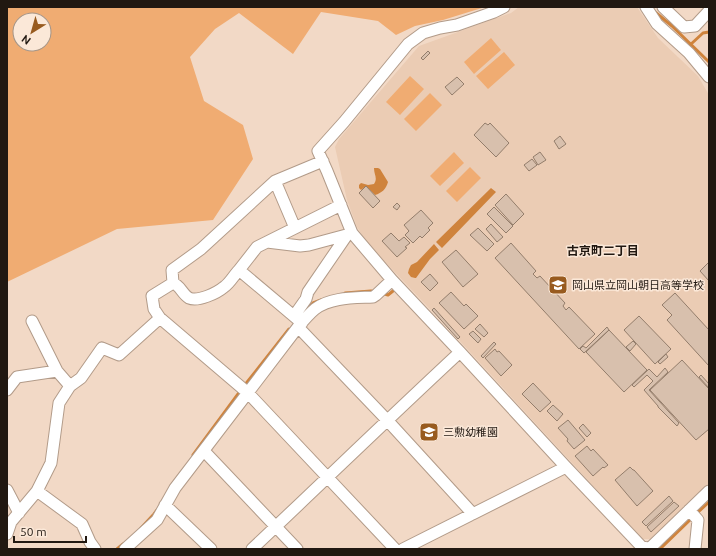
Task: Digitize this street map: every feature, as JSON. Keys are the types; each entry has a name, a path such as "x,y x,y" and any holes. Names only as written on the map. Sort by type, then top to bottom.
{"street":[{"path":"504,7 457,25 423,33 408,44 344,122 318,151 341,205 350,234 384,288 460,352 641,546 649,548 693,514 709,491"},
{"path":"646,7 684,27 695,26 709,11"},
{"path":"661,15 709,77"},
{"path":"173,283 172,270 201,248 275,181 323,161"},
{"path":"275,181 295,228"},
{"path":"173,283 176,284 184,294 190,298 203,298 225,287 257,247 341,205"},
{"path":"266,242 300,246 350,234"},
{"path":"298,321 308,292 350,234"},
{"path":"239,270 298,321 473,514"},
{"path":"173,283 152,296 154,309 160,318 245,390 395,549"},
{"path":"125,549 157,520 175,488 204,451 245,390 298,321 323,304 338,299 373,297 384,288"},
{"path":"7,534 11,522 37,491 51,463 59,403 70,386 81,378 102,348 119,355 160,318"},
{"path":"32,321 57,371 70,386"},
{"path":"252,549 460,352"},
{"path":"7,390 17,376 57,371"},
{"path":"204,451 297,549"},
{"path":"403,549 566,467"},
{"path":"7,490 19,513"},
{"path":"37,491 82,524 90,542 95,549"},
{"path":"165,505 211,549"},
{"path":"693,514 698,520 695,549"}],"shaded area":[{"path":"7,7 485,7 443,20 415,26 396,35 378,21 321,12 293,54 239,13 215,29 190,57 204,101 243,125 253,159 213,220 117,229 7,282"},
{"name":"岡山県立岡山朝日高等学校","path":"519,7 637,7 658,38 698,76 709,95 709,483 650,539 642,539 446,326 367,243 357,227 347,200 335,147 339,139 419,46 511,13"},
{"path":"491,38 501,50 474,74 464,62"},
{"path":"504,52 515,65 488,89 476,76"},
{"path":"410,76 424,89 400,115 386,102"},
{"path":"430,93 442,105 416,131 404,119"},
{"path":"454,152 464,163 440,186 430,176"},
{"path":"470,167 481,178 457,202 446,191"},
{"path":"374,168 380,169 388,182 386,187 380,193 375,195 366,186 361,190 359,188 361,183 368,185 374,184 376,178"},
{"path":"491,188 496,192 442,248 436,242"},
{"path":"434,244 439,250 430,259 416,278 411,277 408,273 411,265 417,262"}],"building":[{"path":"428,51 430,53 423,60 421,58"},
{"path":"457,77 464,84 452,95 445,87"},
{"path":"485,123 488,125 490,123 509,143 496,157 474,135"},
{"path":"560,136 566,144 559,149 554,141"},
{"path":"540,152 546,160 538,165 533,157"},
{"path":"532,159 537,165 529,171 524,165"},
{"path":"366,186 380,201 373,208 359,193"},
{"path":"506,194 524,214 513,225 495,205"},
{"path":"397,203 400,206 397,210 393,207"},
{"path":"494,207 513,226 506,233 487,214"},
{"path":"421,210 433,223 428,228 430,230 422,238 420,236 413,243 405,235 409,231 404,225"},
{"path":"491,224 503,237 497,242 486,229"},
{"path":"478,228 494,244 487,251 470,235"},
{"path":"391,233 399,241 404,237 410,243 405,247 407,248 397,257 382,241"},
{"path":"511,243 536,271 533,274 537,278 540,276 565,303 563,306 566,310 569,307 595,334 579,349 495,258"},
{"path":"456,250 478,274 463,287 442,262"},
{"path":"709,262 709,281 700,271"},
{"path":"430,274 438,283 430,291 421,282"},
{"path":"451,292 464,306 466,304 478,316 464,329 439,303"},
{"path":"675,293 709,330 709,366 667,320 672,315 662,305"},
{"path":"434,308 460,337 458,339 432,310"},
{"path":"639,316 671,349 655,364 624,330"},
{"path":"480,324 488,333 484,337 475,329"},
{"path":"607,327 609,330 584,353 580,349 583,346 586,348"},
{"path":"609,330 647,370 624,392 586,352"},
{"path":"473,331 481,339 478,343 469,334"},
{"path":"633,341 636,344 630,351 626,347"},
{"path":"494,342 496,344 483,358 481,356"},
{"path":"495,349 497,352 499,351 512,365 501,376 485,358"},
{"path":"666,354 668,357 660,364 658,362"},
{"path":"682,360 709,389 709,429 696,440 650,390"},
{"path":"665,368 668,372 649,390 679,423 677,426 644,390 653,381 647,375 634,387 632,385 649,369 657,377"},
{"path":"701,375 709,384 709,388 699,377"},
{"path":"533,383 551,402 540,412 522,394"},
{"path":"553,405 563,414 557,421 547,411"},
{"path":"568,420 585,440 574,449 567,441 568,439 558,428"},
{"path":"583,424 591,433 587,437 579,428"},
{"path":"587,446 591,451 593,449 608,465 604,468 603,467 593,476 575,456"},
{"path":"630,467 653,491 637,506 615,480"},
{"path":"669,496 673,501 646,526 642,522"},
{"path":"674,502 679,506 651,532 647,527"}],"waterway":[{"path":"655,12 672,26 709,62"},
{"path":"690,45 703,33 709,32"},
{"path":"381,293 388,295 393,291"},
{"path":"345,293 375,292"},
{"path":"303,312 313,303 321,300"},
{"path":"244,386 289,329"},
{"path":"193,455 241,390"},
{"path":"696,514 709,502"},
{"path":"141,528 157,510"},
{"path":"660,549 692,518"},
{"path":"117,549 123,544"}],"place":[{"name":"岡山県立岡山朝日高等学校","path":"558,285"},
{"name":"三勲幼稚園","path":"429,432"}],"district":[{"name":"古京町二丁目","path":"603,251"}]}
